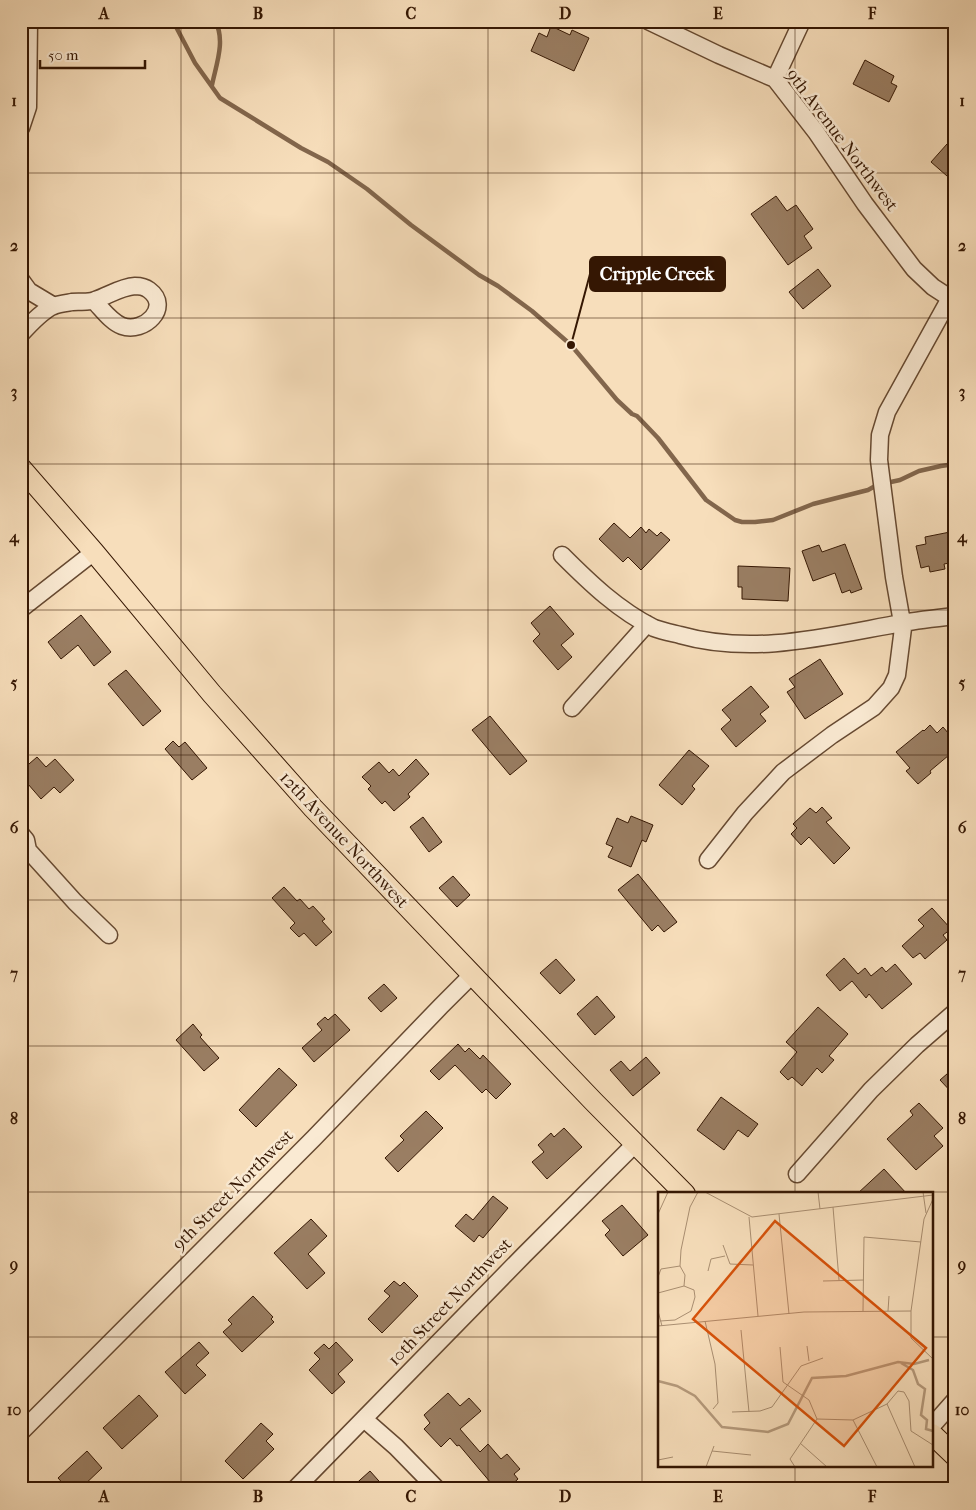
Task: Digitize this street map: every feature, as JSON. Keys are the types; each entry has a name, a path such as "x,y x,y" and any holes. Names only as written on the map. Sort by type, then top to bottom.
{"main road":[{"name":"12th Avenue Northwest","path":"21,468 94,552 212,694 313,808 472,976 683,1192"},
{"path":"934,1436 955,1456"}],"street":[{"path":"21,128 28,107 29,21"},
{"name":"9th Avenue Northwest","path":"648,21 775,79 816,132 865,204 914,269 933,287 952,298"},
{"path":"775,79 802,21"},
{"path":"21,280 29,291 54,306"},
{"path":"708,860 745,813 783,772 874,707 890,688 897,675 903,623 894,577 879,460 880,435 887,412 952,298"},
{"path":"21,334 36,319 54,306 73,302 94,301"},
{"path":"21,609 94,552"},
{"path":"562,555 587,581 647,624 656,629 720,644 753,645 838,635 955,616"},
{"path":"572,708 647,624"},
{"path":"21,834 26,840 25,855 109,935"},
{"name":"9th Street Northwest","path":"21,1432 314,1138 472,976"},
{"path":"798,1174 871,1090 955,1012"},
{"name":"10th Street Northwest","path":"295,1489 635,1144"},
{"path":"934,1424 955,1400"},
{"path":"364,1419 396,1447 436,1489"}],"building":[{"path":"551,26 570,35 572,30 589,38 574,71 531,51 539,33 547,37"},
{"path":"865,60 894,76 891,83 897,86 889,102 853,84"},
{"path":"947,144 955,151 955,183 931,162"},
{"path":"776,196 787,211 796,205 813,229 804,236 812,248 788,265 751,214"},
{"path":"818,269 831,286 803,309 789,292"},
{"path":"614,523 630,538 641,527 646,533 649,529 657,536 661,532 670,540 641,570 628,557 623,562 599,539"},
{"path":"955,531 955,562 944,564 945,569 930,572 929,566 921,568 916,546 926,544 925,537"},
{"path":"845,544 862,589 851,593 850,590 842,593 835,573 813,581 802,551 819,545 822,552"},
{"path":"738,566 790,568 788,601 742,599 742,587 738,587"},
{"path":"550,606 574,634 561,645 572,657 558,670 533,641 540,634 531,623"},
{"path":"81,615 111,652 94,666 78,645 61,659 48,642"},
{"path":"820,659 843,694 805,719 787,692 795,687 789,679"},
{"path":"126,670 161,711 143,726 108,684"},
{"path":"751,686 769,707 760,714 766,721 736,747 721,729 731,720 722,710"},
{"path":"490,716 527,761 510,775 472,730"},
{"path":"930,725 937,733 943,727 955,741 955,750 918,784 906,771 910,768 896,752"},
{"path":"173,741 179,747 185,742 207,768 192,780 165,749"},
{"path":"689,750 709,766 692,786 695,789 682,805 659,785"},
{"path":"37,757 46,767 55,759 74,780 60,793 54,787 41,799 21,776 21,771"},
{"path":"416,759 429,774 408,794 410,797 394,811 385,801 382,804 368,789 371,786 362,777 379,762 389,773 393,769 399,776"},
{"path":"822,807 832,818 826,822 850,848 834,864 809,837 801,845 791,834 797,828 793,824 810,808 816,813"},
{"path":"631,816 653,825 646,842 642,840 631,867 608,857 613,847 606,844 617,818 628,823"},
{"path":"423,817 442,842 429,852 410,827"},
{"path":"638,874 677,922 664,932 658,925 652,931 618,890"},
{"path":"453,876 470,895 457,907 439,888"},
{"path":"284,887 297,901 300,899 309,909 313,906 325,919 322,921 332,932 316,946 304,933 299,937 290,928 295,923 272,898"},
{"path":"932,908 951,929 943,935 947,940 925,959 920,953 913,958 902,946 924,926 918,920"},
{"path":"844,958 858,974 865,968 871,976 882,967 886,972 895,964 912,984 882,1009 869,994 866,998 852,981 840,991 826,975"},
{"path":"556,959 575,980 560,994 540,973"},
{"path":"384,984 397,998 381,1012 368,998"},
{"path":"597,996 615,1017 595,1035 577,1014"},
{"path":"818,1007 848,1034 829,1056 834,1060 822,1073 817,1068 802,1086 792,1077 788,1080 780,1072 797,1052 786,1042"},
{"path":"335,1014 350,1030 314,1062 302,1048 322,1030 317,1024 325,1017 328,1020"},
{"path":"193,1024 202,1035 200,1037 219,1058 204,1071 176,1040"},
{"path":"458,1044 465,1052 469,1048 480,1059 483,1055 511,1084 496,1099 486,1089 482,1093 455,1065 439,1080 430,1071"},
{"path":"646,1057 660,1073 633,1096 610,1070 621,1061 630,1071"},
{"path":"955,1067 955,1096 940,1080"},
{"path":"279,1068 297,1085 256,1127 239,1110"},
{"path":"721,1097 758,1124 748,1137 738,1130 724,1150 697,1130"},
{"path":"919,1103 943,1128 934,1136 943,1146 916,1170 887,1139 913,1115 910,1111"},
{"path":"426,1111 443,1128 398,1172 385,1158 404,1140 400,1136"},
{"path":"564,1128 582,1147 547,1179 532,1162 544,1152 538,1145 551,1133 554,1137"},
{"path":"884,1169 905,1192 859,1192"},
{"path":"493,1196 508,1208 483,1238 479,1235 474,1242 455,1226 466,1214 473,1220"},
{"path":"622,1205 648,1235 623,1256 605,1235 610,1230 602,1221"},
{"path":"311,1219 327,1236 308,1254 325,1273 307,1289 274,1253"},
{"path":"394,1281 400,1286 404,1282 418,1296 382,1333 368,1319 390,1296 384,1291"},
{"path":"253,1296 273,1317 271,1319 274,1322 242,1352 223,1332 232,1324 228,1320"},
{"path":"199,1342 209,1353 196,1365 206,1375 185,1394 165,1372"},
{"path":"336,1342 353,1360 338,1374 345,1382 332,1394 309,1370 320,1359 314,1353 324,1344 329,1349"},
{"path":"448,1393 460,1406 469,1398 481,1411 460,1429 480,1452 488,1444 501,1459 507,1454 520,1469 514,1474 518,1479 507,1489 496,1489 459,1445 457,1446 450,1438 441,1447 424,1429 430,1423 424,1415"},
{"path":"139,1395 158,1416 122,1449 103,1428"},
{"path":"261,1423 273,1434 266,1441 274,1449 243,1479 225,1461"},
{"path":"87,1451 102,1468 80,1489 68,1489 58,1478"},
{"path":"370,1471 386,1489 350,1489"}],"waterway":[{"path":"173,21 195,63 220,98 301,148 328,162 367,189 411,225 479,275 498,286 532,311 571,345 617,400 632,414 637,416 658,438 706,500 735,520 742,522 773,520 813,504 900,480 919,471 955,464"},
{"path":"212,85 220,44 220,36 215,21"}],"place":[{"name":"Cripple Creek","path":"571,345"}]}
